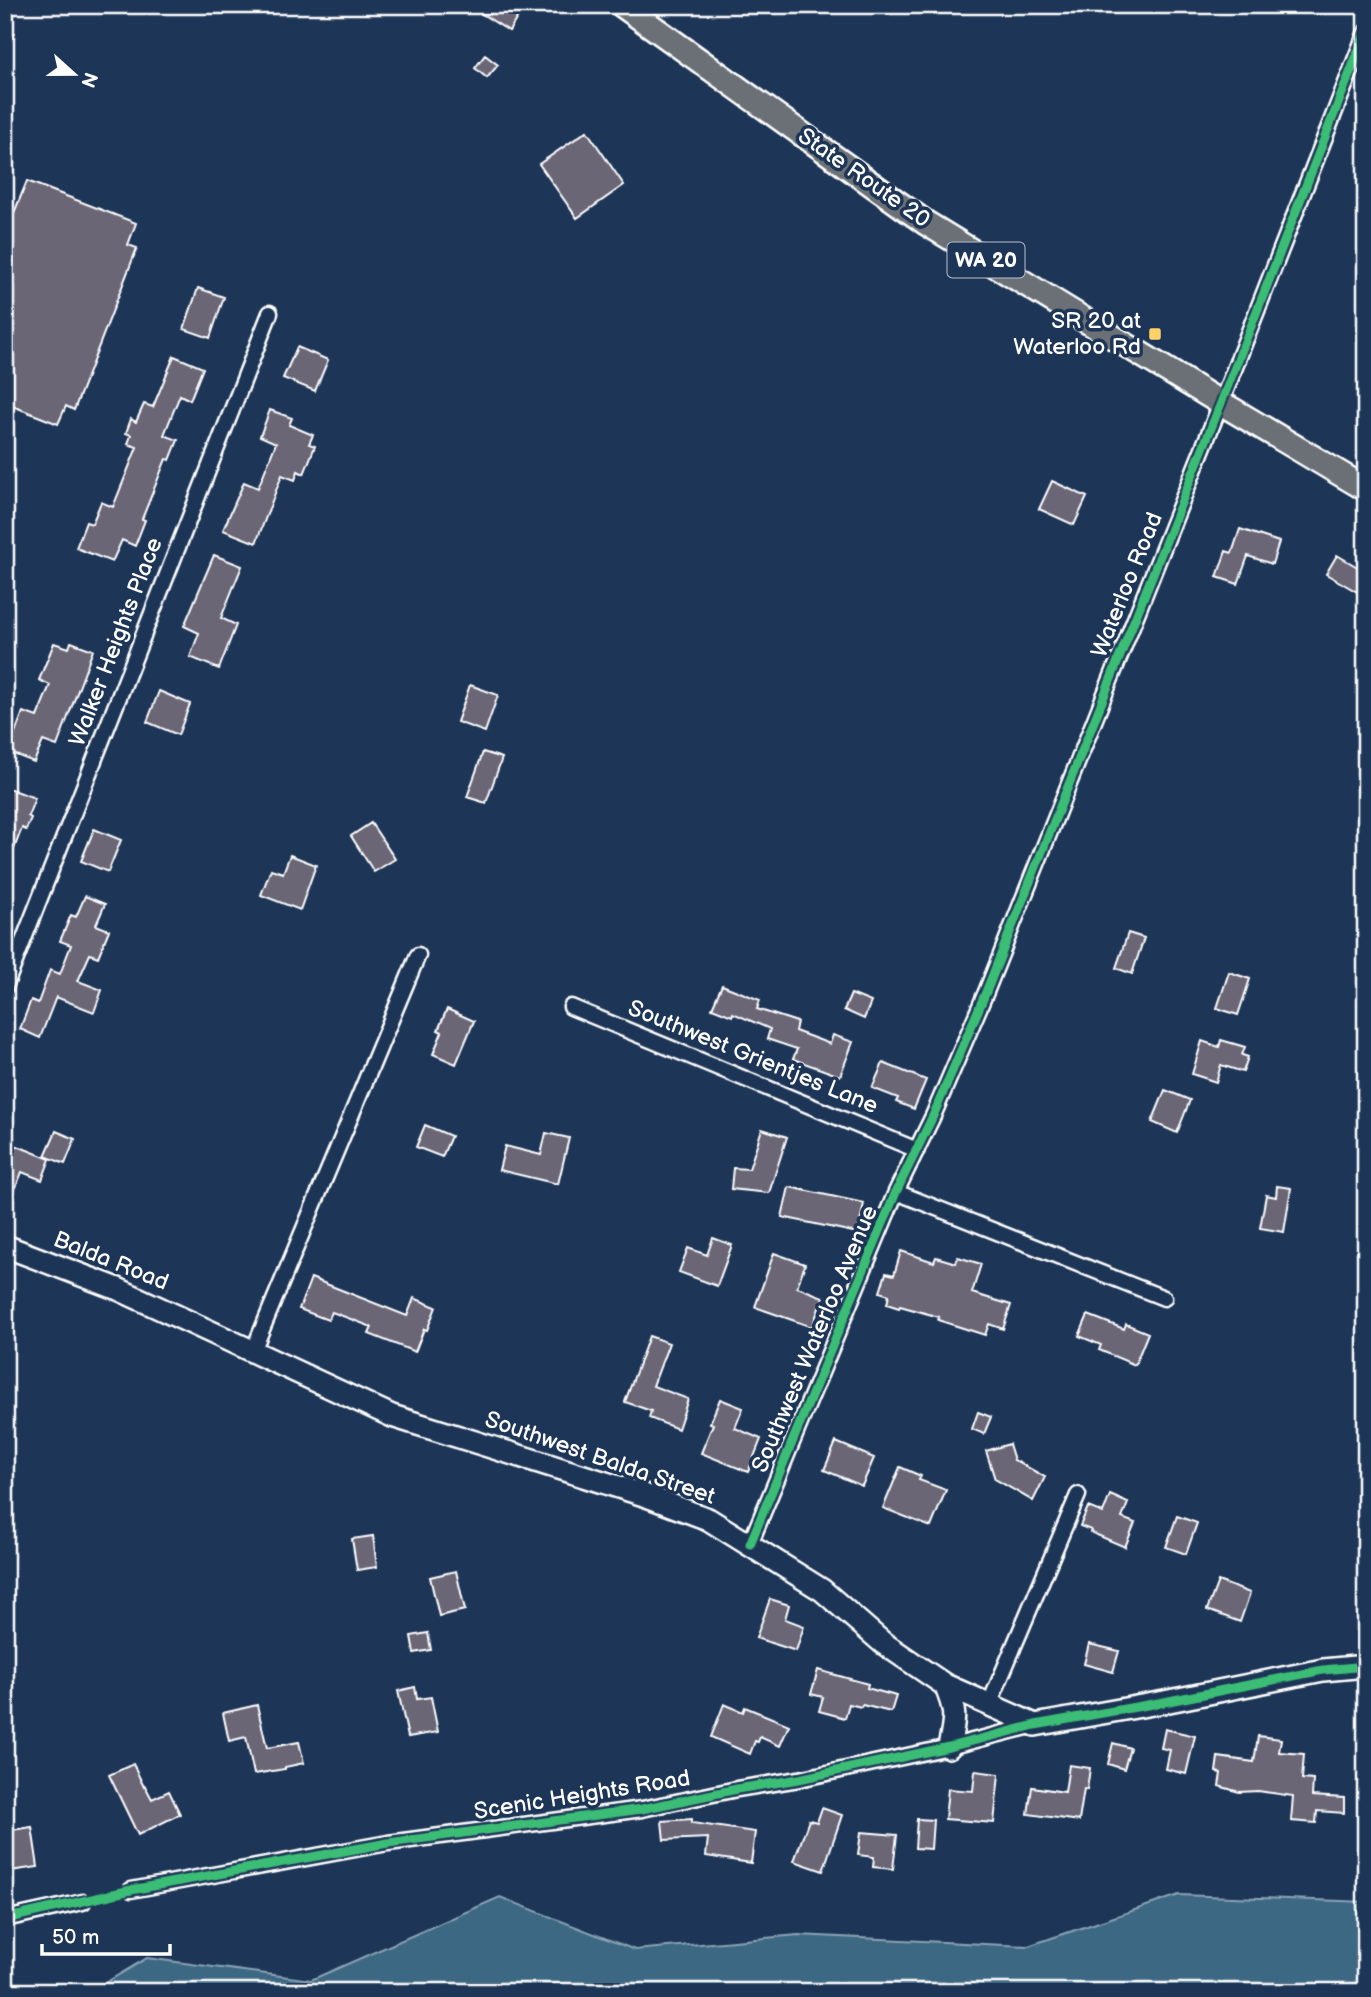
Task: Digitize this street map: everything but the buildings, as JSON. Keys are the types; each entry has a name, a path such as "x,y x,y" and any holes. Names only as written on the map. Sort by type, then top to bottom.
{"main road":[{"name":"State Route 20","path":"622,5 926,223 1366,489"}],"street":[{"name":"Waterloo Road","path":"917,1150 986,992 1366,32"},
{"name":"Walker Heights Place","path":"5,987 270,313"},
{"path":"253,1350 418,955"},
{"name":"Southwest Grientjes Lane","path":"571,1007 917,1150"},
{"name":"Southwest Waterloo Avenue","path":"750,1545 896,1192 917,1150"},
{"path":"896,1192 1164,1298"},
{"name":"Balda Road","path":"5,1246 118,1289 196,1326"},
{"name":"Southwest Balda Street","path":"196,1326 392,1416 644,1495 708,1519 822,1591 883,1643 945,1685 1035,1725"},
{"path":"989,1705 1078,1496"},
{"path":"1035,1725 1323,1670 1366,1666"},
{"path":"945,1685 956,1717 949,1747"},
{"name":"Scenic Heights Road","path":"131,1890 388,1843 642,1808 799,1779 949,1747 1035,1725"},
{"path":"5,1920 83,1902"}],"water":[{"path":"1179,1895 1366,1902 1366,1992 90,1992 147,1958 311,1980 500,1897 635,1950 798,1935 1028,1946"}],"cycle path":[{"path":"750,1544 896,1192 933,1116 986,992 1366,32"},
{"path":"5,1919 131,1890 388,1843 642,1809 949,1747 1035,1725 1323,1670 1366,1666"}],"place":[{"name":"SR 20 at Waterloo Rd","path":"1155,334"}]}
